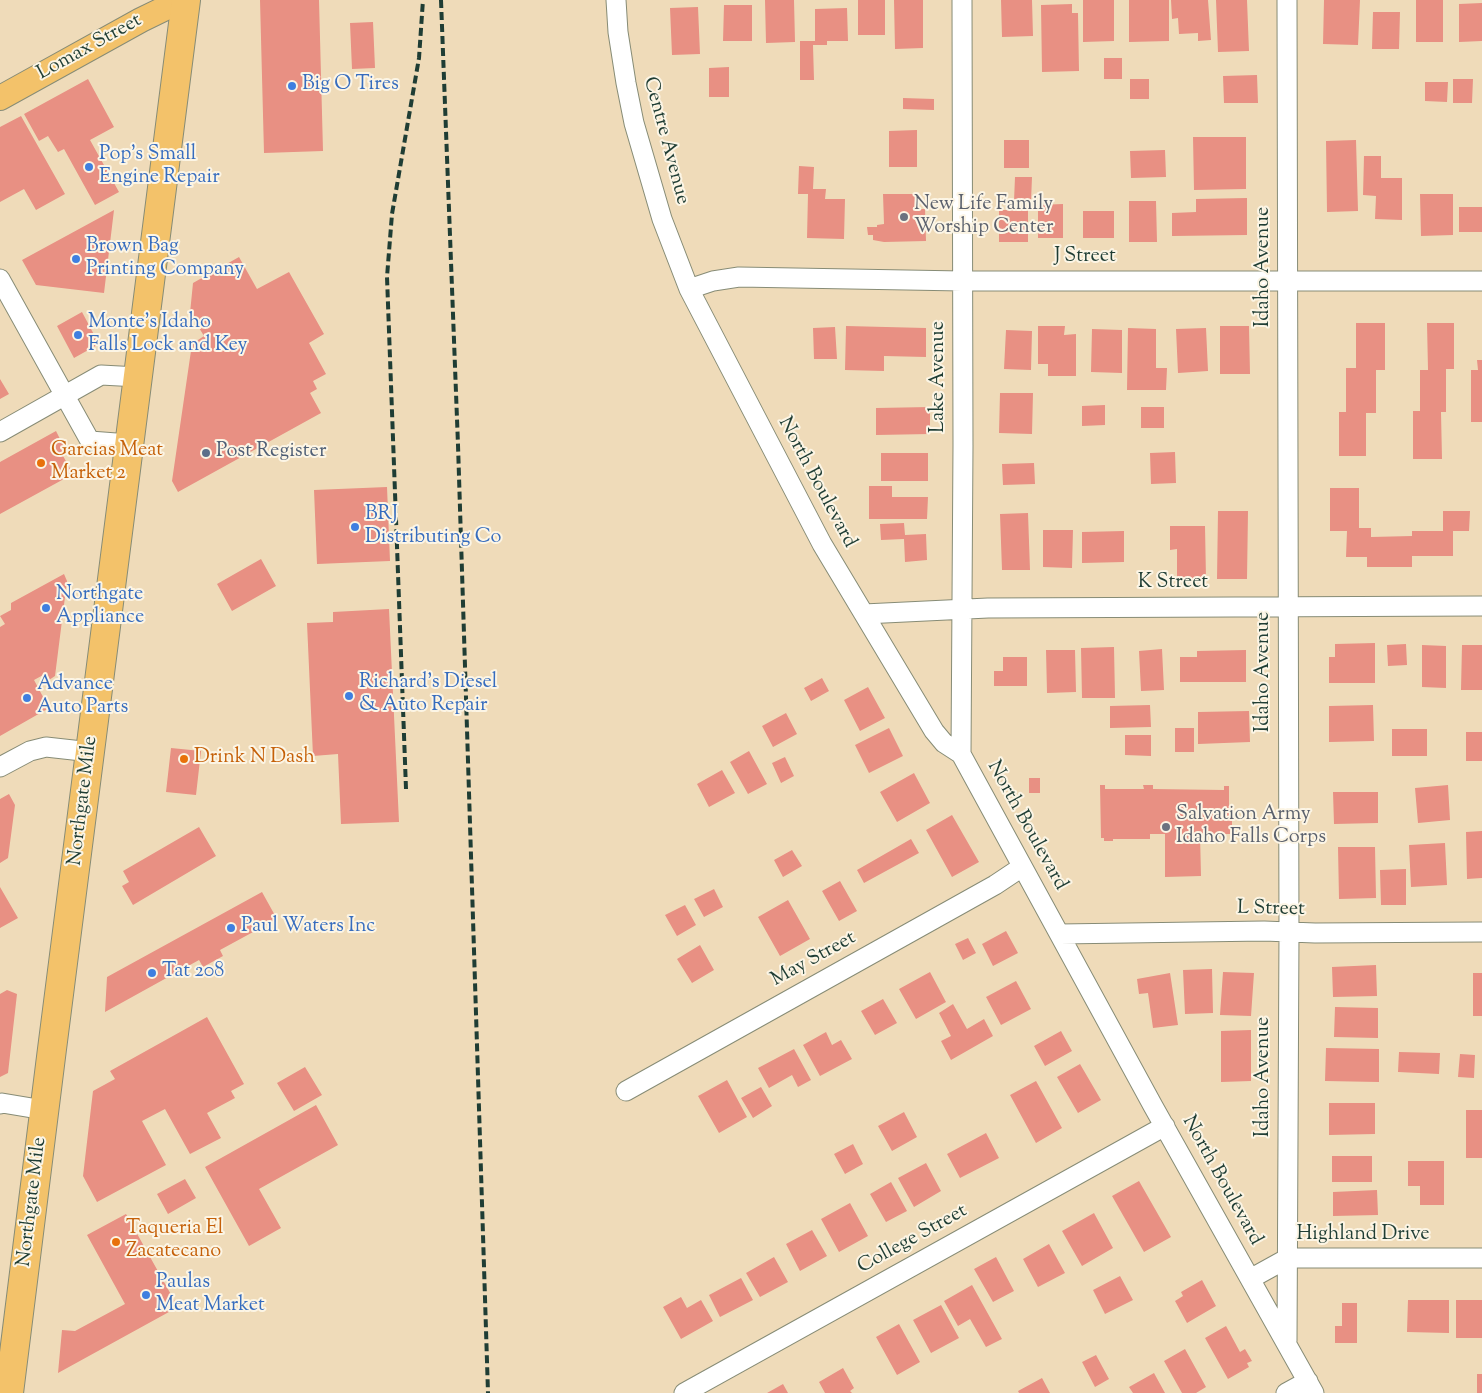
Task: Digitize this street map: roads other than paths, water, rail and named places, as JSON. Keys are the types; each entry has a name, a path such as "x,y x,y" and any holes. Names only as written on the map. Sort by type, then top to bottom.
{"highway":[{"name":"Northgate Mile","path":"9,1393 186,0"}],"main road":[{"name":"Lomax Street","path":"0,98 141,20 182,0"}],"street":[{"name":"Centre Avenue","path":"616,0 624,75 634,123 662,219 689,289"},
{"name":"Lake Avenue","path":"960,754 962,608 962,0"},
{"name":"Idaho Avenue","path":"1287,0 1289,932 1287,1344"},
{"name":"J Street","path":"689,289 713,281 739,277 962,281 1482,281"},
{"path":"0,279 90,441 129,444"},
{"name":"North Boulevard","path":"689,289 822,544 934,731 944,743 960,754 1311,1387"},
{"path":"0,432 101,375 138,377"},
{"name":"K Street","path":"864,614 962,608 1482,606"},
{"path":"0,767 30,751 46,747 90,752"},
{"name":"May Street","path":"626,1091 995,885 1022,867"},
{"name":"L Street","path":"1060,934 1482,932"},
{"path":"0,1104 44,1110"},
{"name":"College Street","path":"684,1393 1165,1126"},
{"name":"Highland Drive","path":"1250,1279 1288,1258 1482,1258"},
{"path":"1286,1393 1311,1387"}],"railway":[{"path":"406,789 387,277 392,214 419,58 423,0"},
{"path":"441,0 458,445 488,1393"}],"place":[{"name":"Big O Tires","path":"292,86"},
{"name":"Pop's Small Engine Repair","path":"89,167"},
{"name":"New Life Family Worship Center","path":"904,217"},
{"name":"Brown Bag Printing Company","path":"76,259"},
{"name":"Monte's Idaho Falls Lock and Key","path":"78,335"},
{"name":"Post Register","path":"206,453"},
{"name":"Garcias Meat Market 2","path":"41,463"},
{"name":"BRJ Distributing Co","path":"355,527"},
{"name":"Northgate Appliance","path":"46,608"},
{"name":"Richard's Diesel & Auto Repair","path":"349,696"},
{"name":"Advance Auto Parts","path":"27,698"},
{"name":"Drink N Dash","path":"184,759"},
{"name":"Salvation Army Idaho Falls Corps","path":"1166,827"},
{"name":"Paul Waters Inc","path":"231,928"},
{"name":"Tat 208","path":"152,973"},
{"name":"Taqueria El Zacatecano","path":"116,1242"},
{"name":"Paulas Meat Market","path":"146,1295"}]}
